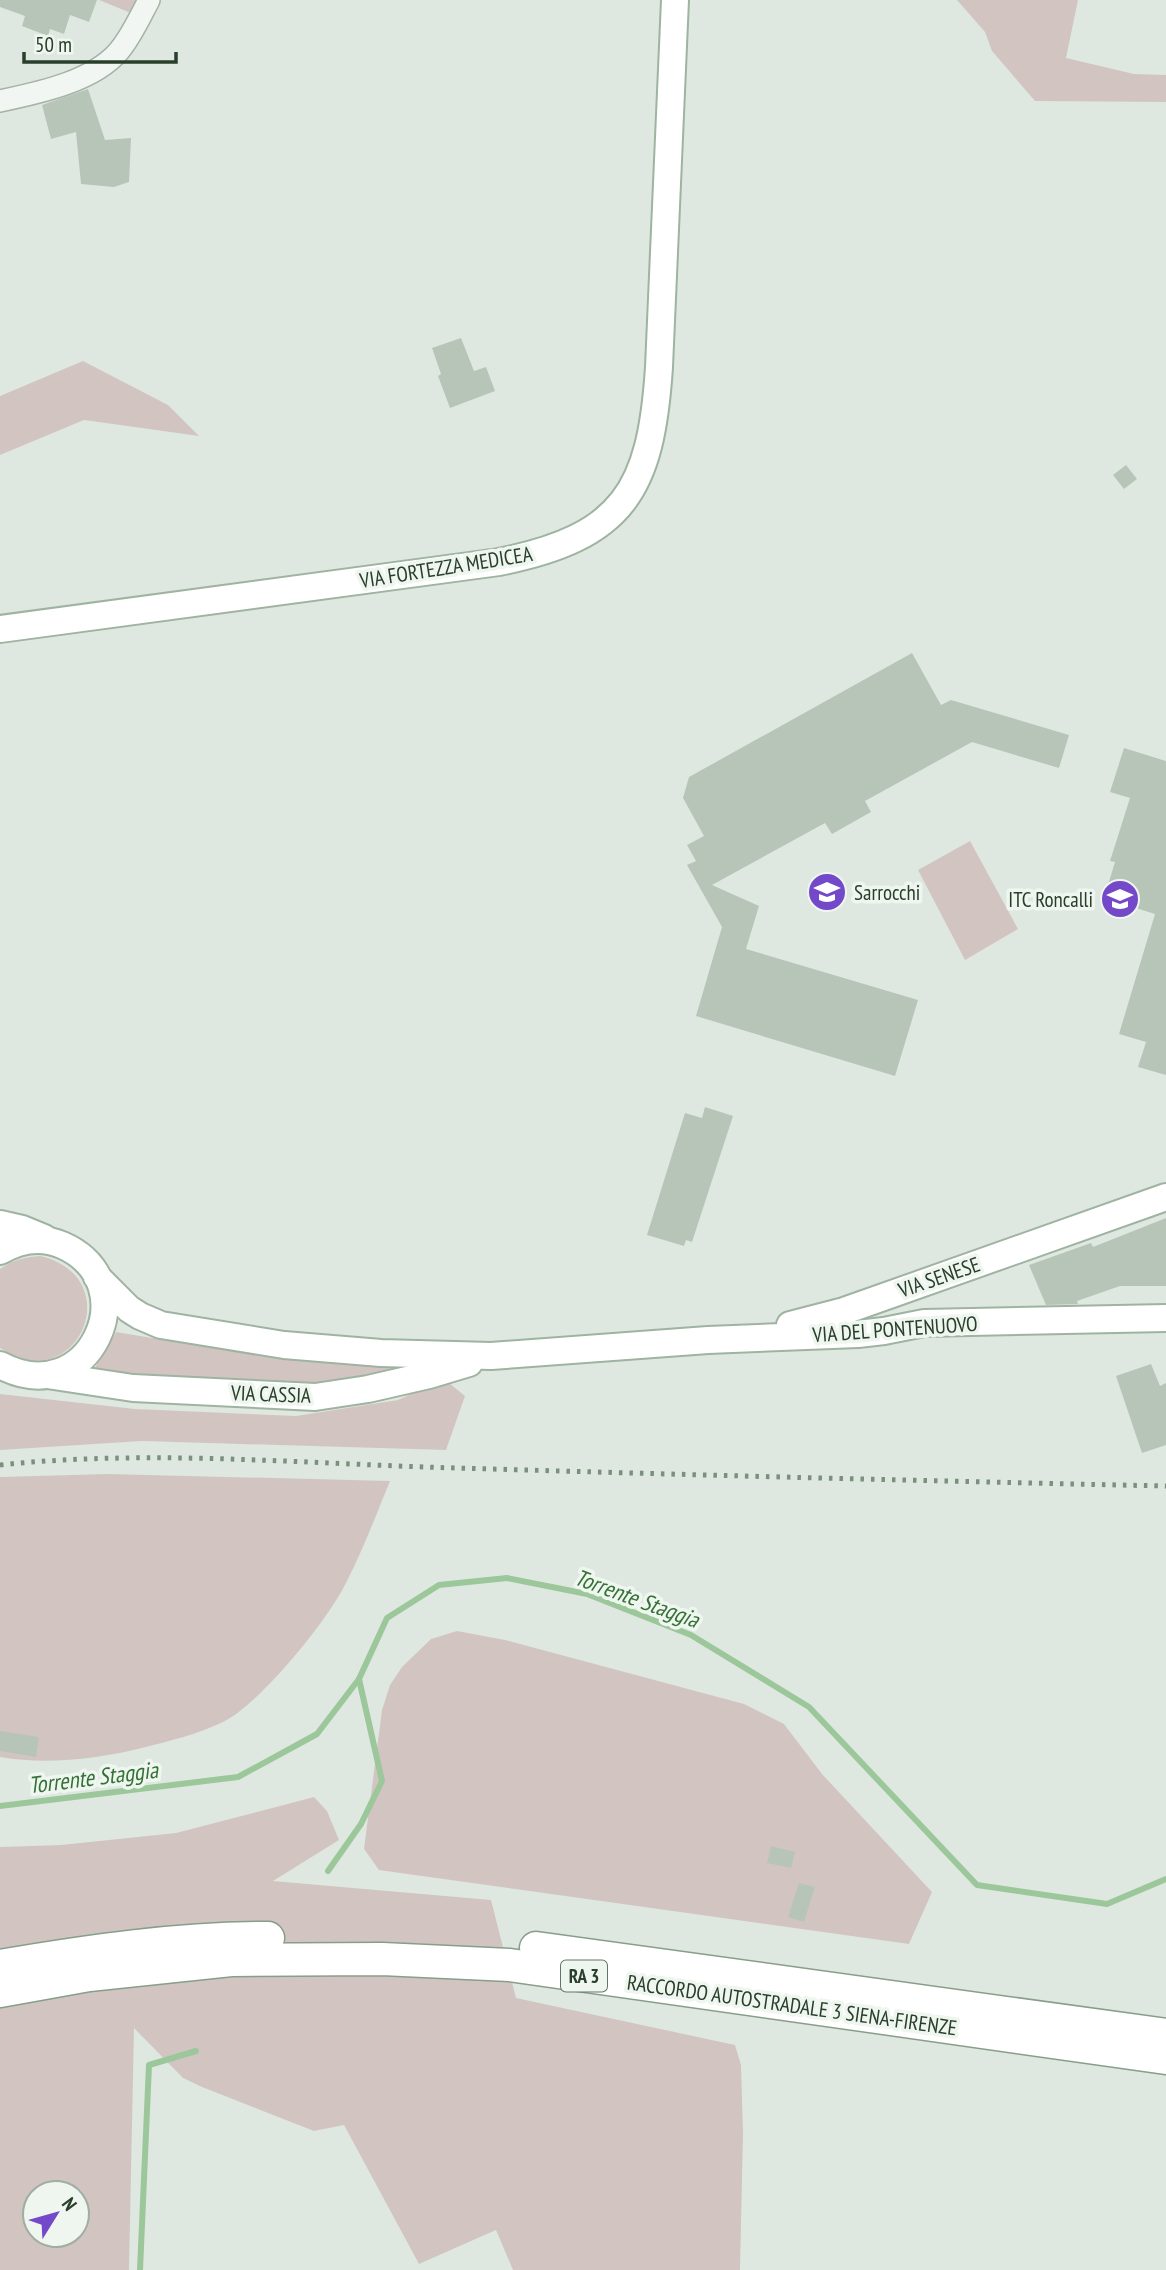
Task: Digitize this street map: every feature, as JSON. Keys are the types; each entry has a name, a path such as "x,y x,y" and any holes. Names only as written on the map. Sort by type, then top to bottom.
{"highway":[{"name":"RACCORDO AUTOSTRADALE 3 SIENA-FIRENZE","path":"0,1966 79,1952 224,1938 385,1939 509,1944 1166,2035"},
{"name":"RACCORDO AUTOSTRADALE 3 SIENA-FIRENZE","path":"0,1991 89,1975 231,1960 382,1959 510,1965 1166,2058"}],"main road":[{"name":"VIA FORTEZZA MEDICEA","path":"0,628 499,562 540,553 565,544 614,513 628,496 643,462 655,413 675,0"},
{"name":"VIA SENESE","path":"708,1340 817,1319 1166,1197"},
{"name":"VIA CASSIA","path":"0,1224 22,1228 73,1250 129,1309 161,1325 338,1351 491,1356 708,1340"},
{"path":"0,1251 12,1244 33,1240 56,1242"},
{"name":"VIA CASSIA","path":"47,1376 77,1363 98,1339 104,1318 104,1297 97,1277"},
{"path":"900,1328 891,1317 891,1307 921,1284"},
{"name":"VIA DEL PONTENUOVO","path":"708,1340 858,1334 924,1323 1166,1318"},
{"name":"VIA CASSIA","path":"5,1371 133,1388 315,1396 368,1389 417,1378 491,1356"}],"street":[{"path":"0,101 32,94 97,69 118,52 149,0"}],"shaded area":[{"path":"99,0 138,0 131,13"},
{"path":"957,0 1078,0 1066,58 1134,74 1166,75 1166,102 1035,101 992,51 985,32"},
{"path":"83,361 168,405 199,436 84,420 0,455 0,396"},
{"path":"970,841 1018,929 965,960 918,870"},
{"path":"40,1256 67,1268 83,1287 87,1308 83,1329 70,1347 51,1359 28,1360 0,1348 0,1269 9,1263"},
{"path":"116,1332 267,1357 374,1366 401,1364 401,1369 326,1382 282,1386 94,1371"},
{"path":"444,1379 465,1396 446,1450 142,1441 0,1450 0,1394 135,1409 296,1416 398,1400"},
{"path":"108,1474 390,1481 358,1558 337,1599 292,1660 238,1712 223,1722 194,1734 107,1755 53,1761 0,1757 0,1477"},
{"path":"457,1631 505,1640 744,1704 784,1724 822,1774 932,1892 909,1944 379,1870 364,1849 382,1710 390,1685 402,1667 431,1639"},
{"path":"314,1797 327,1811 339,1840 273,1881 491,1900 516,1998 735,2045 741,2065 743,2133 740,2270 513,2270 496,2230 419,2264 344,2125 314,2131 202,2087 183,2078 134,2028 129,2270 0,2270 0,1847 61,1845 176,1833"}],"building":[{"path":"0,0 97,0 89,22 70,15 64,34 50,29 48,36 22,26 25,16 0,7"},
{"path":"88,89 105,140 131,138 129,182 114,187 81,184 76,132 51,139 42,105"},
{"path":"461,338 474,371 486,367 495,391 450,408 438,376 441,374 432,348"},
{"path":"1126,465 1137,479 1124,489 1113,475"},
{"path":"912,653 941,705 951,700 1069,735 1059,768 972,742 865,801 871,812 832,834 825,823 712,885 759,906 746,949 918,1000 895,1076 696,1016 722,927 687,865 696,861 687,845 704,836 683,798 689,777"},
{"path":"1124,748 1166,761 1166,1075 1138,1067 1146,1042 1119,1034 1155,914 1104,898 1115,862 1110,861 1130,798 1110,792"},
{"path":"705,1107 733,1116 692,1242 686,1240 684,1246 647,1235 685,1113 702,1118"},
{"path":"1166,1218 1166,1286 1120,1286 1077,1301 1078,1304 1046,1305 1029,1265 1091,1243 1093,1247"},
{"path":"1151,1364 1160,1386 1166,1383 1166,1445 1142,1453 1116,1376"},
{"path":"0,1731 39,1737 36,1757 0,1751"},
{"path":"771,1846 795,1852 791,1868 767,1863"},
{"path":"799,1883 815,1887 804,1922 788,1917"}],"waterway":[{"name":"Torrente Staggia","path":"0,1806 238,1777 317,1734 359,1679 387,1618 439,1585 507,1578 587,1594 691,1635 809,1707 977,1885 1107,1904 1166,1879"},
{"path":"328,1871 361,1824 382,1781 359,1679"},
{"path":"140,2270 149,2065 196,2051"}],"railway":[{"path":"0,1465 114,1458 229,1459 546,1471 1166,1486"}],"place":[{"name":"Sarrocchi","path":"827,892"},
{"name":"ITC Roncalli","path":"1120,899"}]}
